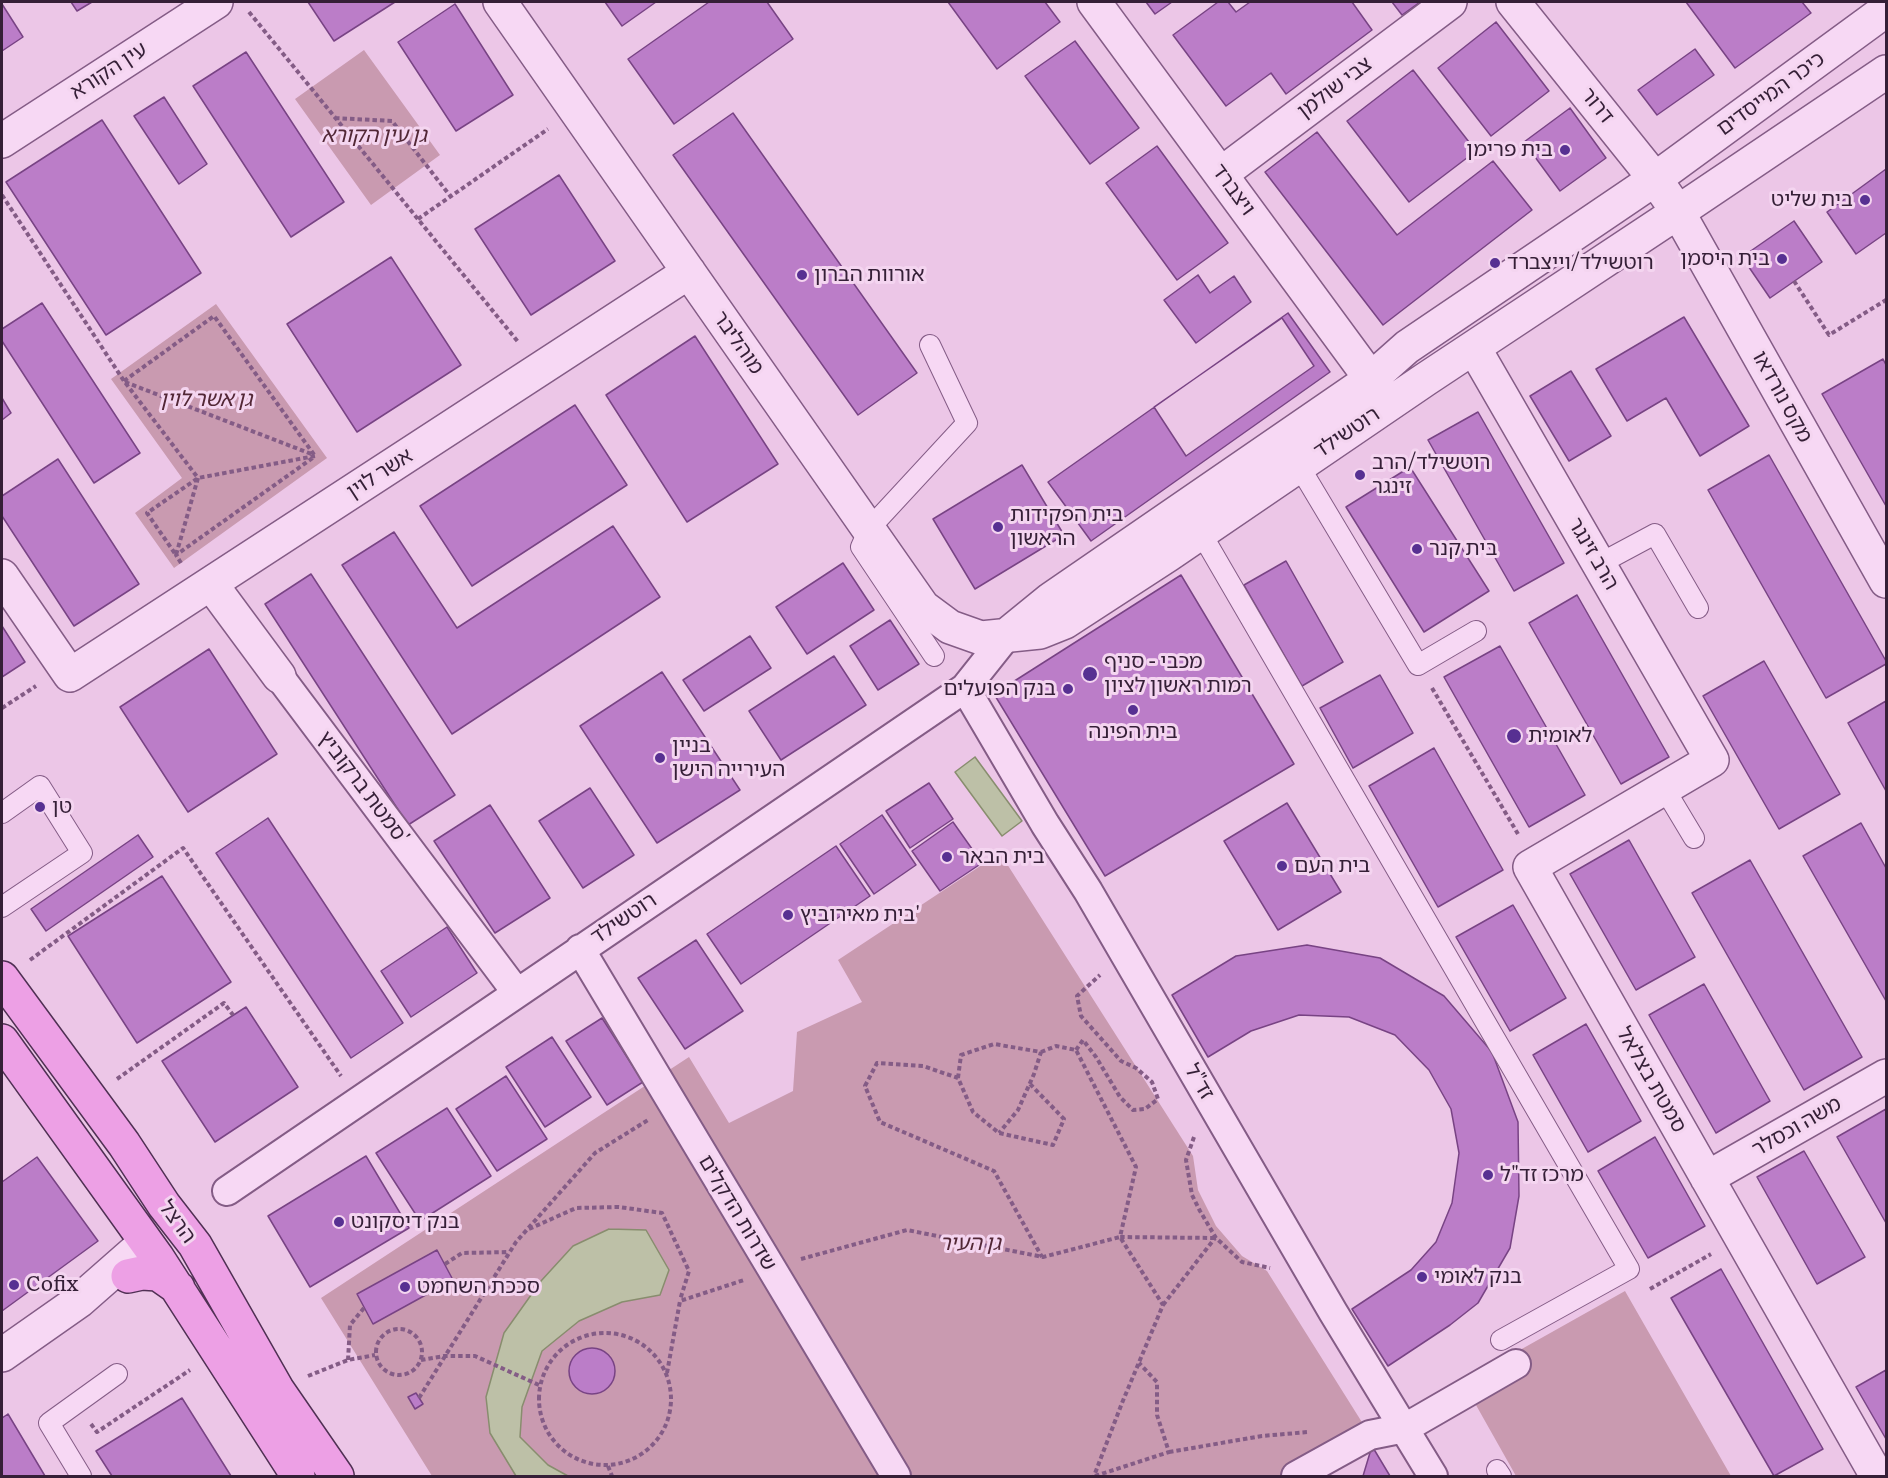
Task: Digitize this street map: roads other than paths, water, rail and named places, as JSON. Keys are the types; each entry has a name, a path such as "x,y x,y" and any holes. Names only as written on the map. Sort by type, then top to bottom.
{"main road":[{"name":"הרצל","path":"2,979 124,1144 182,1230 195,1245 277,1389 337,1476"},
{"name":"הרצל","path":"2,1041 178,1288 298,1476"},
{"path":"128,1276 142,1273 158,1274 178,1288"}],"street":[{"name":"מוהליבר","path":"500,2 923,607 950,627 981,638 1008,634"},
{"name":"ויצברד","path":"1095,2 1371,379"},
{"name":"צבי שולמן","path":"1221,174 1450,2"},
{"name":"דרור","path":"1513,2 1655,179 1678,212"},
{"name":"עין הקורא","path":"2,141 230,4"},
{"name":"כיכר המייסדים","path":"1655,179 1887,10"},
{"name":"כיכר המייסדים","path":"1678,212 1887,72"},
{"name":"רוטשילד","path":"227,1191 965,688 1008,634 1051,599 1371,379 1407,347 1655,179"},
{"name":"רוטשילד","path":"1008,634 1040,632 1065,622 1678,212"},
{"name":"מקס נורדאו","path":"1678,212 1887,581"},
{"name":"אשר לוין","path":"2,576 70,675 689,272"},
{"name":"הרב זינגר","path":"1474,348 1712,760"},
{"name":"סמטת ברקוביץ'","path":"205,587 279,676 517,993"},
{"name":"זד\"ל","path":"965,688 1045,824 1125,953 1333,1312 1433,1476"},
{"name":"סמטת בצלאל","path":"1712,760 1664,788 1574,830 1530,867 1877,1476"},
{"name":"שדרות הדקלים","path":"580,949 896,1476"},
{"name":"משה וכסלר","path":"1707,1178 1887,1076"},
{"path":"2,1355 182,1230"},
{"path":"79,1301 128,1276 151,1250"},
{"path":"1296,1476 1370,1435 1405,1428 1516,1364"}],"lane":[{"path":"930,345 967,423 868,529 861,547 934,656"},
{"path":"1299,466 1418,665 1476,631"},
{"path":"1201,533 1629,1269 1501,1340"},
{"path":"1599,564 1655,534 1698,608"},
{"path":"2,813 40,786 82,854 2,907"},
{"path":"1664,788 1694,838"},
{"path":"81,1476 49,1423 117,1374"}],"place":[{"name":"בית פרימן","path":"1565,150"},
{"name":"בית שליט","path":"1865,200"},
{"name":"בית היסמן","path":"1782,259"},
{"name":"רוטשילד/וייצברד","path":"1495,263"},
{"name":"אורוות הברון","path":"802,275"},
{"name":"רוטשילד/הרב זינגר","path":"1360,475"},
{"name":"בית הפקידות הראשון","path":"998,527"},
{"name":"בית קנר","path":"1417,549"},
{"name":"מכבי - סניף רמות ראשון לציון","path":"1090,674"},
{"name":"בנק הפועלים","path":"1068,689"},
{"name":"בית הפינה","path":"1133,710"},
{"name":"לאומית","path":"1514,736"},
{"name":"בניין העירייה הישן","path":"660,758"},
{"name":"טן","path":"40,807"},
{"name":"בית הבאר","path":"947,857"},
{"name":"בית העם","path":"1282,866"},
{"name":"בית מאירוביץ'","path":"788,915"},
{"name":"מרכז זד\"ל","path":"1488,1175"},
{"name":"בנק דיסקונט","path":"339,1222"},
{"name":"בנק לאומי","path":"1422,1277"},
{"name":"Cofix","path":"14,1285"},
{"name":"סככת השחמט","path":"405,1287"}],"park label":[{"name":"גן עין הקורא","path":"374,136"},
{"name":"גן אשר לוין","path":"206,400"},
{"name":"גן העיר","path":"970,1244"}]}
